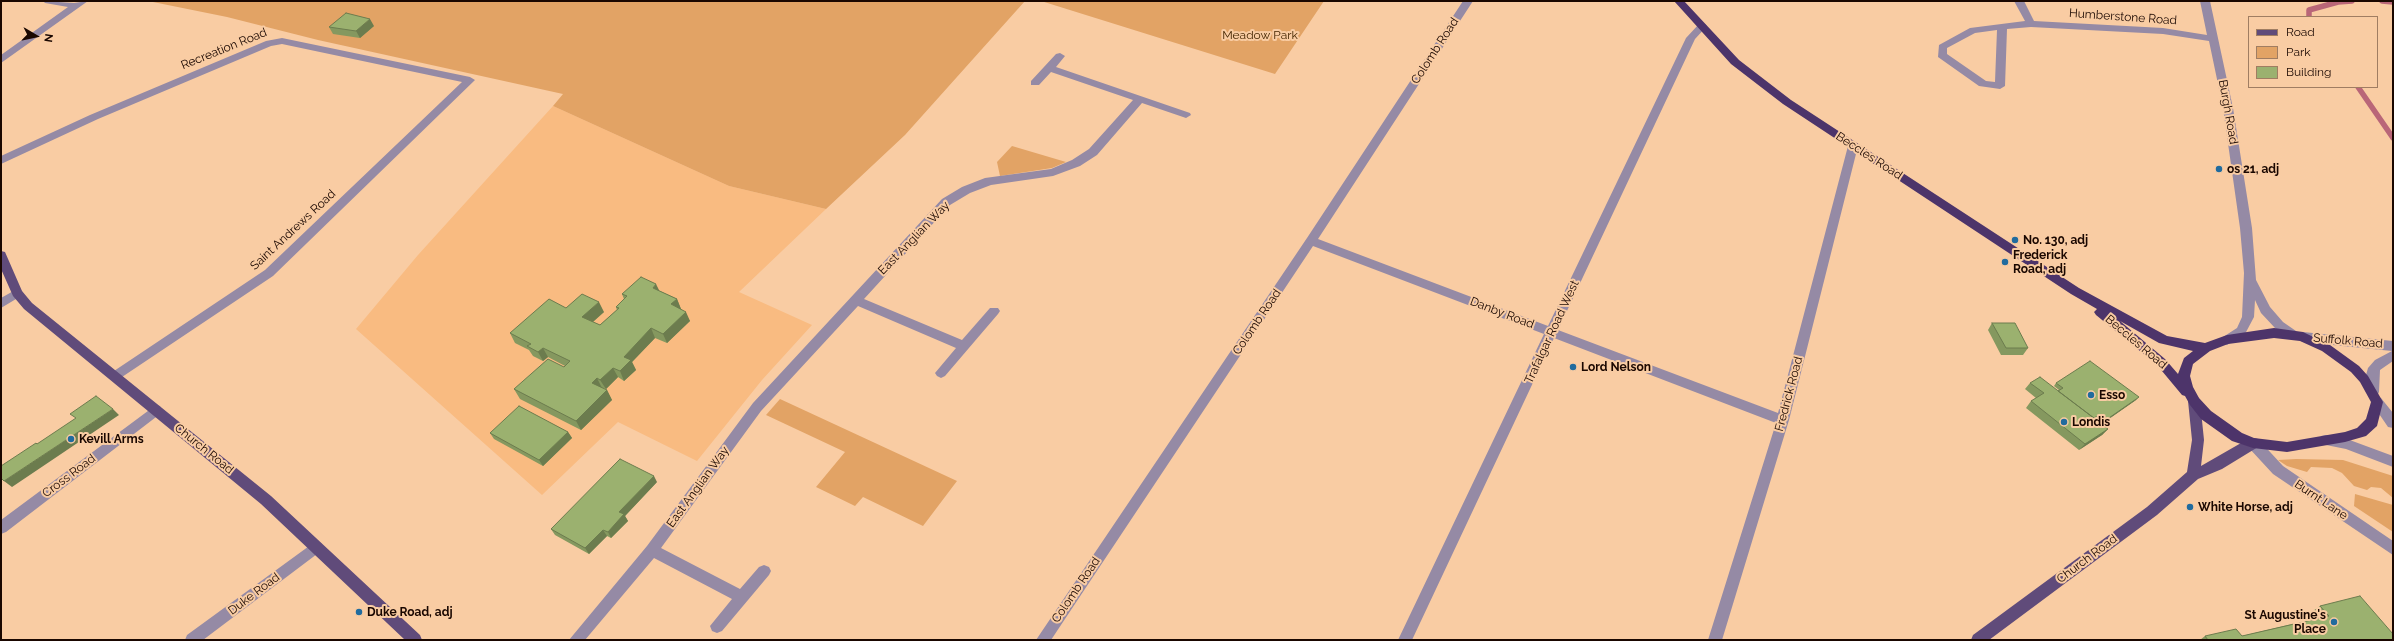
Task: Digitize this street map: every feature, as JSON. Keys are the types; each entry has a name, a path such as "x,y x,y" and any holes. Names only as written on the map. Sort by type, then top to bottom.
{"highway":[{"name":"Beccles Road","path":"1679,1 1741,66 1787,102 1853,146 2075,291 2163,340 2181,345 2206,348"},
{"name":"Beccles Road","path":"2075,291 2161,362 2206,415 2221,427 2253,444"},
{"path":"2193,400 2184,376 2188,361 2206,348 2227,340 2274,333 2297,335 2326,348 2355,369 2375,397 2372,422 2361,432 2345,437 2287,447 2253,444"}],"main road":[{"name":"Church Road","path":"1,255 17,293 42,319 115,376 266,500 415,640"},
{"path":"2193,400 2198,440 2193,475"},
{"path":"2193,475 2217,465 2253,444"},
{"name":"Church Road","path":"1978,640 2152,511 2193,475"}],"street":[{"path":"48,1 80,3"},
{"name":"Colomb Road","path":"1042,640 1311,241 1468,1"},
{"path":"2019,1 2031,24"},
{"name":"Burgh Road","path":"2205,1 2230,116 2246,228 2250,273 2248,316 2241,331 2227,340"},
{"path":"3,59 80,3"},
{"name":"Humberstone Road","path":"2002,26 2000,86 1983,84 1942,55 1942,46 1973,30 2002,26 2031,24 2163,31 2213,38"},
{"name":"Trafalgar Road West","path":"1405,640 1691,38 1702,26"},
{"name":"Recreation Road","path":"1,160 94,117 269,43 282,41 470,80"},
{"path":"1035,83 1060,56"},
{"path":"1049,68 1186,115"},
{"name":"Saint Andrews Road","path":"115,376 269,273 470,80"},
{"name":"East Anglian Way","path":"576,640 652,550 757,407 946,202 966,190 989,182 1053,172 1076,163 1093,152 1140,99"},
{"name":"Fredrick Road","path":"1715,640 1783,420 1853,146"},
{"name":"Danby Road","path":"1311,241 1783,420"},
{"name":"Burgh Road","path":"2250,273 2255,290 2265,310 2280,325 2297,335"},
{"path":"1,304 17,293"},
{"path":"856,300 964,346"},
{"path":"941,373 994,311"},
{"name":"Suffolk Road","path":"2297,335 2393,346"},
{"name":"Suffolk Road","path":"2375,397 2372,375 2374,368 2379,363 2393,355"},
{"path":"2375,397 2393,423"},
{"name":"Cross Road","path":"1,528 156,410"},
{"path":"2326,440 2348,444 2393,462"},
{"name":"Burnt Lane","path":"2253,444 2278,470 2393,549"},
{"name":"Duke Road","path":"192,640 316,547"},
{"path":"652,550 742,597"},
{"path":"717,626 764,571"}],"shaded area":[{"path":"553,106 729,186 826,209 739,292 812,325 762,380 697,461 618,422 542,495 356,329 418,255"}],"green space":[{"path":"148,1 1025,1 905,135 826,209 729,186 553,106 563,94 318,40 227,17"},
{"name":"Meadow Park","path":"1041,1 1324,1 1275,74"},
{"path":"1012,146 1066,162 1052,168 1000,176 997,162"},
{"path":"780,399 957,481 923,526 863,497 855,506 816,487 845,452 766,415"},
{"path":"2278,460 2343,460 2393,476 2393,498 2381,488 2371,487 2367,490 2354,486 2342,473 2332,468 2311,467 2307,472 2287,466"},
{"path":"2355,494 2393,505 2393,532 2354,506"}],"building":[{"path":"346,13 370,19 356,31 329,27"},
{"path":"641,277 656,284 653,288 677,299 671,304 686,312 663,334 651,328 624,357 631,360 620,371 613,368 600,380 597,378 592,383 607,390 576,421 514,389 548,359 564,367 570,361 543,348 538,352 527,346 531,344 510,333 549,299 566,308 582,294 599,302 582,317 600,325 619,308 616,307 627,296 622,294"},
{"path":"1992,323 2015,323 2028,348 2006,348"},
{"name":"Esso","path":"2090,361 2139,397 2106,420 2099,415 2094,418 2058,391 2063,388 2056,383"},
{"name":"Londis","path":"2040,377 2108,429 2085,444 2031,401 2044,393 2030,383"},
{"path":"96,396 113,409 4,481 1,478 1,466 76,418 70,414"},
{"path":"519,406 568,432 539,460 490,433"},
{"path":"620,459 654,476 619,512 624,514 608,532 603,530 585,548 551,529"},
{"path":"2360,596 2393,634 2393,640 2208,640 2205,636 2236,629 2242,636 2329,616 2320,606"}],"waterway":[{"path":"2309,16 2309,10 2338,2 2352,1"},
{"path":"2382,1 2393,2"},
{"path":"2359,88 2393,138"}],"place":[{"name":"os 21, adj","path":"2219,169"},
{"name":"No. 130, adj","path":"2015,240"},
{"name":"Frederick Road, adj","path":"2005,262"},
{"name":"Lord Nelson","path":"1573,367"},
{"name":"Esso","path":"2091,395"},
{"name":"Londis","path":"2064,422"},
{"name":"Kevill Arms","path":"71,439"},
{"name":"White Horse, adj","path":"2190,507"},
{"name":"Duke Road, adj","path":"359,612"},
{"name":"St Augustine's Place","path":"2334,622"}]}
